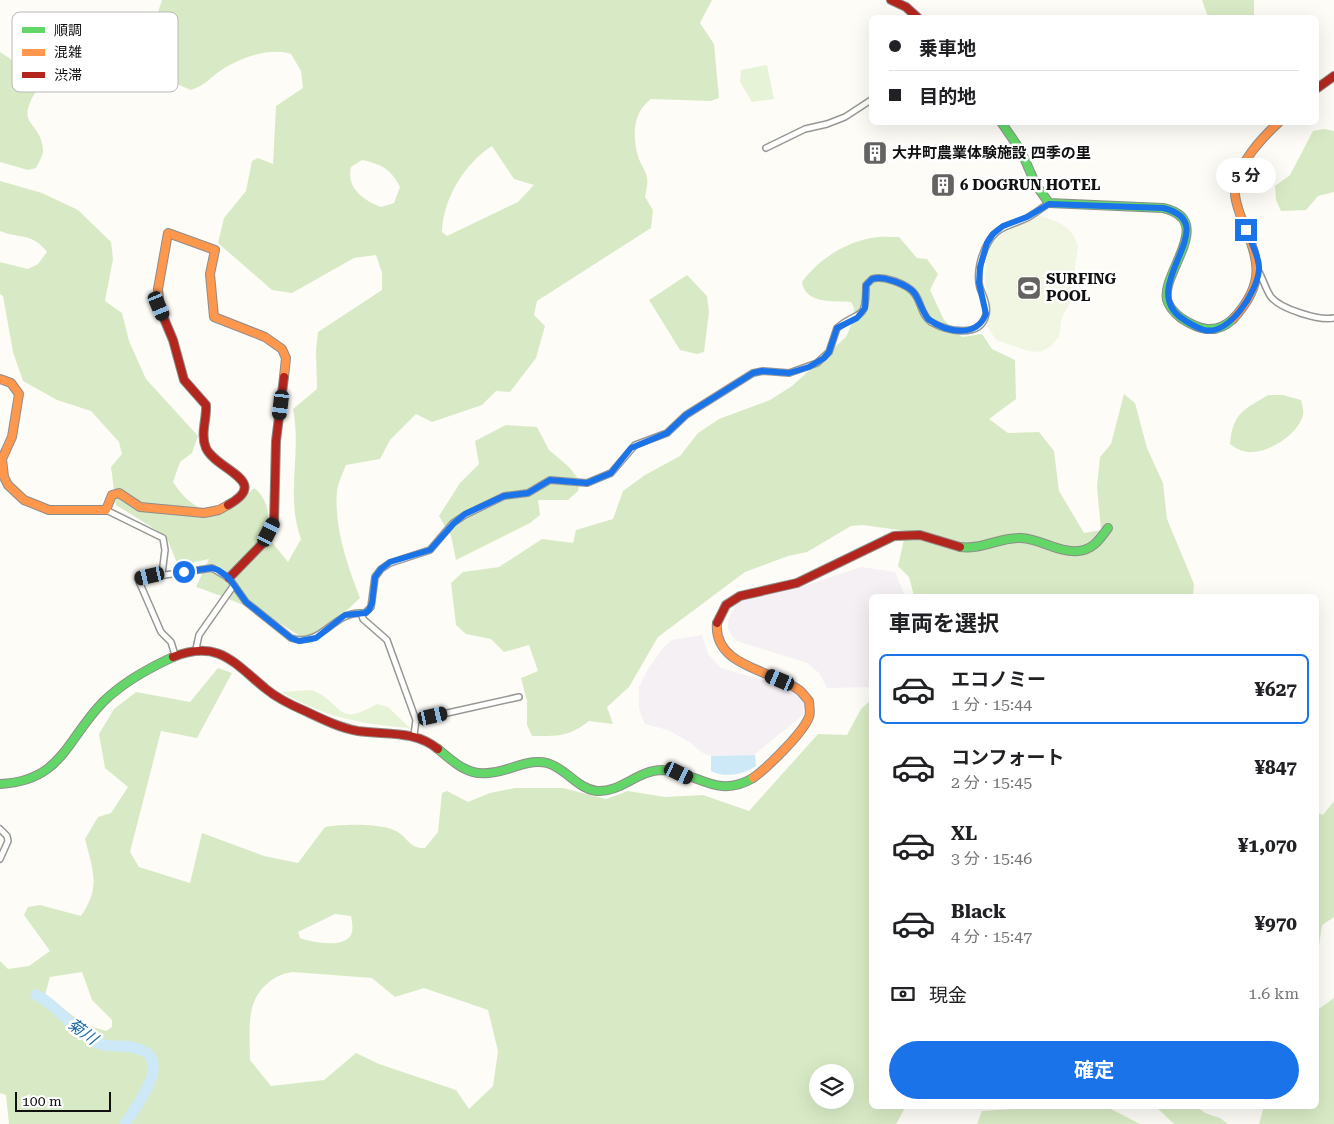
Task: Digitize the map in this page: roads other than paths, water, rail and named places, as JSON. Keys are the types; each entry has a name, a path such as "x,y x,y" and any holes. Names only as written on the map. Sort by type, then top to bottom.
{"street":[{"path":"891,0 906,7 915,15"},
{"path":"1319,87 1334,76"},
{"path":"766,148 805,129 827,124 845,117 869,101"},
{"path":"1003,125 1020,151 1036,185 1049,204"},
{"path":"1277,125 1248,160 1235,187 1236,202 1255,253 1259,272 1271,297 1282,307 1333,320"},
{"path":"175,655 171,642 161,632 138,579 212,568 229,578 246,602 291,638 299,641 316,638 345,615 365,613 371,607 375,577 381,569 390,562 430,550 460,518 481,506 504,496 528,493 550,480 576,483 596,480 615,470 625,455 635,445 667,433 686,415 753,373 762,371 789,373 817,363 829,352 837,328 863,312 867,304 866,285 872,279 884,278 912,290 928,319 935,324 958,331 975,329 982,323 986,314 979,278 987,243 993,234 1003,226 1027,217 1049,204 1163,208 1176,212 1185,226 1185,243 1168,284 1167,297 1173,311 1201,329 1212,330 1231,322 1248,297 1259,272"},
{"path":"106,510 112,496 118,493 140,507 204,513 219,510 237,500 243,494 245,486 240,478 216,462 206,450 203,432 206,405 184,380 173,340 159,306 158,289 168,233 215,250 211,259 210,270 214,317 273,341 283,348 286,358 276,441 274,522 264,542 229,578"},
{"path":"0,378 11,383 19,394 12,438 2,459 8,485 24,500 49,510 106,510 163,538 165,550 162,574"},
{"path":"0,784 26,782 48,771 60,760 110,696 175,655 196,649 213,650 226,655 279,698 341,727 357,731 414,735 436,747 455,766 473,774 494,774 524,762 533,762 555,766 580,784 594,791 604,791 643,773 662,770 671,770 713,786 737,785 759,774 804,728 810,713 809,702 800,690 735,660 721,648 717,634 717,621 722,609 735,598 794,583 899,534 920,534 943,543 969,548 1021,538 1037,540 1058,549 1080,551 1097,543 1108,528"},
{"path":"196,649 199,635 234,585"},
{"path":"361,613 363,619 387,640 416,720 414,735"},
{"path":"416,720 519,697"},
{"path":"0,829 7,836 8,841 0,859"}],"water":[{"path":"755,755 756,766 745,772 728,775 711,771 711,756"}],"waterway":[{"name":"菊川","path":"36,995 51,1004 77,1029 92,1040 103,1045 136,1048 147,1053 153,1062 153,1072 143,1095 125,1124"}],"place":[{"name":"大井町農業体験施設 四季の里","path":"875,153"},
{"name":"6 DOGRUN HOTEL","path":"943,185"},
{"name":"SURFING POOL","path":"1029,288"}]}
